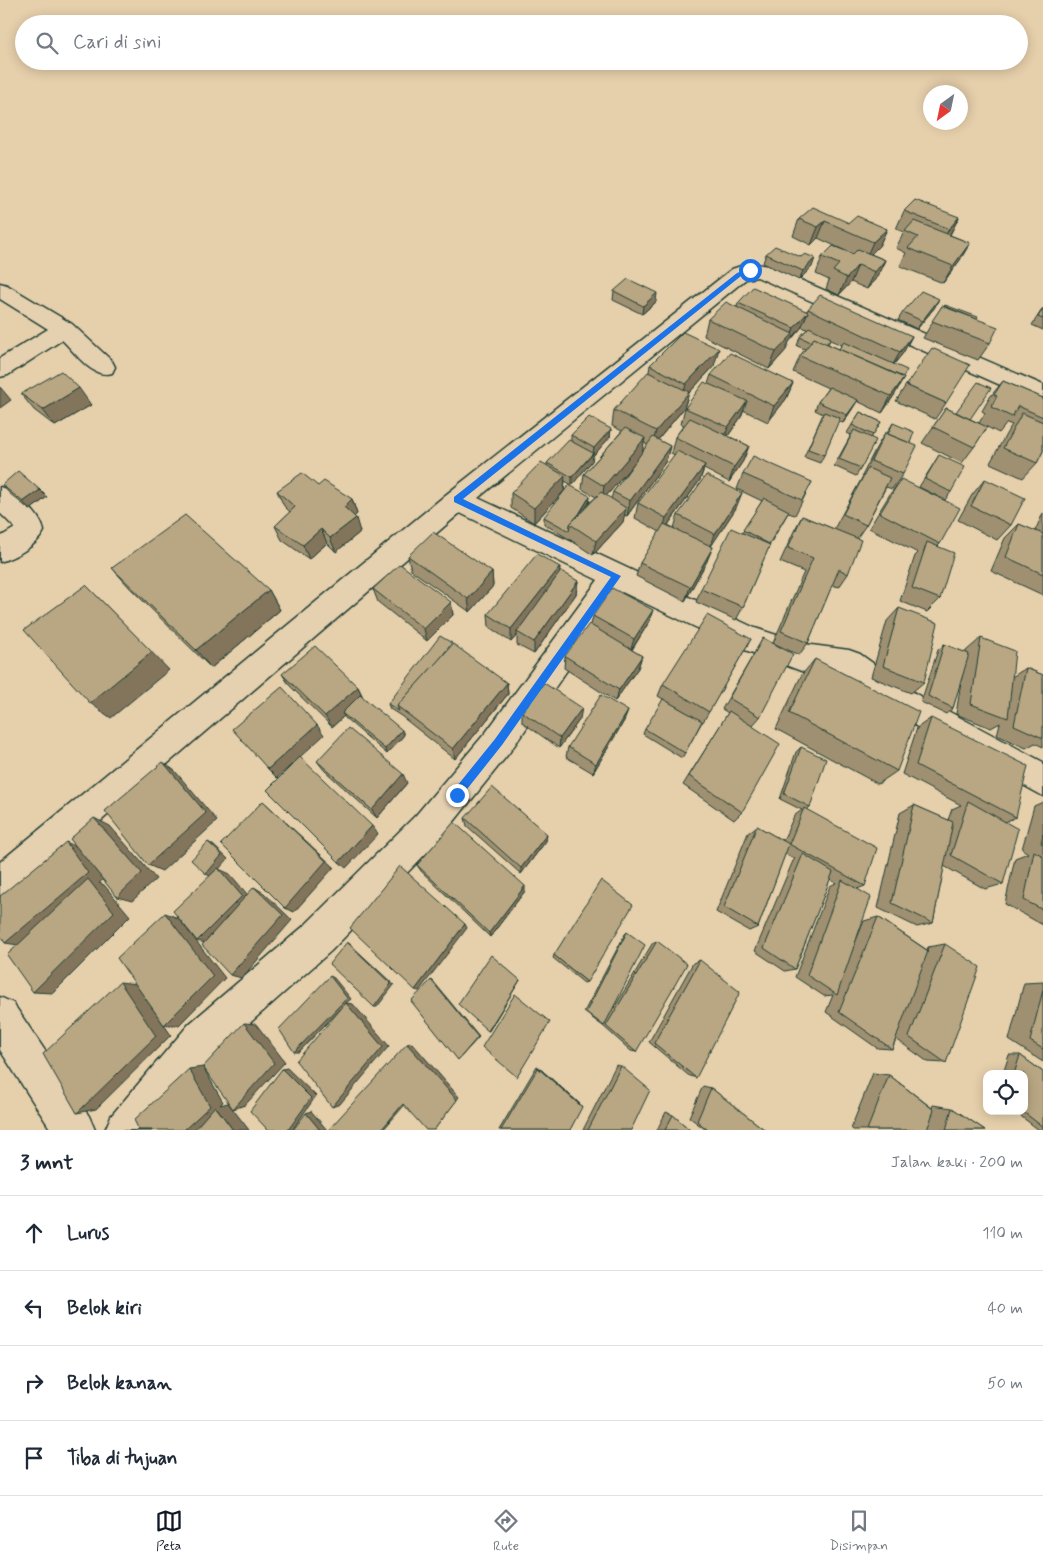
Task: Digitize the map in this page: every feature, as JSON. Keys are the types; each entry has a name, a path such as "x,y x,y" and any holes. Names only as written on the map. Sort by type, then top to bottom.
{"street":[{"path":"0,885 456,500 739,274 750,270 761,271 1043,395"},
{"path":"0,290 64,329 104,367"},
{"path":"0,315 20,303"},
{"path":"0,368 64,329"},
{"path":"0,497 30,526 31,531 0,551"},
{"path":"456,500 747,638 804,658 849,664 905,704 1043,780"},
{"path":"125,1130 203,1038 318,938 428,827 498,742 617,576"},
{"path":"0,1016 75,1130"}],"building":[{"path":"915,200 959,217 949,229 904,211"},
{"path":"813,207 849,223 857,216 887,229 873,242 825,221 818,227 799,219"},
{"path":"914,221 970,243 953,266 908,248 918,237 905,231"},
{"path":"775,246 801,257 805,254 815,258 803,271 766,254"},
{"path":"833,246 853,254 858,249 885,260 875,272 858,265 847,278 833,271 839,264 822,257"},
{"path":"628,279 657,293 643,306 614,291"},
{"path":"753,287 808,312 794,328 738,303"},
{"path":"921,291 939,299 922,321 903,312"},
{"path":"820,295 912,336 900,352 808,309"},
{"path":"726,302 793,334 776,352 708,319"},
{"path":"945,305 978,317 977,319"},
{"path":"942,306 998,327 990,343 932,321"},
{"path":"1043,309 1043,319 1038,317"},
{"path":"809,327 831,338 826,344 814,338 811,342 800,337"},
{"path":"683,332 719,349 686,384 650,365"},
{"path":"814,338 904,378 891,396 800,356"},
{"path":"844,342 907,370 903,377 839,349"},
{"path":"932,348 970,365 946,403 906,385"},
{"path":"730,353 793,383 774,406 711,375"},
{"path":"61,371 79,388 43,410 21,394"},
{"path":"648,372 689,392 656,431 614,410"},
{"path":"1003,381 1043,398 1043,417 1018,406 1012,417 991,407 997,396 994,395"},
{"path":"704,382 747,401 728,427 685,408"},
{"path":"978,382 991,388 970,419 956,412"},
{"path":"829,387 858,400 847,415 818,402"},
{"path":"946,408 987,427 974,447 933,427"},
{"path":"824,412 840,418 824,455 808,449"},
{"path":"860,412 881,422 873,435 852,425"},
{"path":"1022,413 1043,422 1043,451 1037,463 1003,448"},
{"path":"589,417 611,429 594,448 571,435"},
{"path":"690,418 749,446 734,467 675,437"},
{"path":"893,423 914,432 910,443 888,434"},
{"path":"625,428 645,438 604,486 584,474"},
{"path":"854,430 876,440 861,468 839,459"},
{"path":"885,433 917,446 903,474 871,461"},
{"path":"653,437 670,446 630,501 613,492"},
{"path":"569,440 593,453 572,477 547,463"},
{"path":"677,451 705,465 666,518 638,503"},
{"path":"939,455 965,467 951,492 925,479"},
{"path":"753,456 812,482 802,500 743,474"},
{"path":"541,462 565,476 534,508 511,493"},
{"path":"868,468 890,478 866,525 843,514"},
{"path":"18,471 40,490 23,502 2,485"},
{"path":"302,473 318,486 324,481 352,499 344,507 356,518 330,538 321,529 303,545 275,526 295,507 277,491"},
{"path":"706,475 742,493 715,534 678,515"},
{"path":"901,479 960,508 940,544 880,513"},
{"path":"985,479 1025,498 1011,525 971,506"},
{"path":"569,485 590,496 579,514 570,524 569,531 544,517"},
{"path":"601,492 626,508 596,541 570,524"},
{"path":"764,498 789,511 769,544 743,530"},
{"path":"185,515 269,590 196,650 112,568"},
{"path":"802,516 861,540 848,574 839,569 808,643 781,631 813,558 788,548"},
{"path":"664,524 713,547 690,587 640,563"},
{"path":"1019,524 1043,534 1043,574 1006,557"},
{"path":"731,528 770,545 743,607 701,589"},
{"path":"433,532 492,572 468,599 408,556"},
{"path":"927,542 954,553 940,599 912,588"},
{"path":"537,554 560,567 511,629 488,614"},
{"path":"400,564 451,602 424,629 373,589"},
{"path":"561,571 578,581 534,642 517,632"},
{"path":"86,585 152,652 90,703 24,630"},
{"path":"612,588 653,610 634,639 593,616"},
{"path":"899,608 938,623 924,682 883,666"},
{"path":"707,615 751,639 709,712 663,684"},
{"path":"589,624 642,656 619,690 565,656"},
{"path":"440,636 452,643 397,706 399,711 388,704"},
{"path":"763,638 793,654 760,717 729,698"},
{"path":"981,638 1015,651 1008,718 971,704"},
{"path":"453,644 507,683 453,749 397,706"},
{"path":"944,644 969,654 953,708 928,696"},
{"path":"315,646 358,687 325,716 282,674"},
{"path":"815,659 919,712 897,771 789,713"},
{"path":"1026,668 1043,675 1043,738 1014,725"},
{"path":"544,683 582,708 560,738 522,712"},
{"path":"282,687 317,725 268,769 232,729"},
{"path":"360,695 402,730 385,749 342,713"},
{"path":"601,695 628,711 596,764 568,747"},
{"path":"663,699 702,721 685,753 645,729"},
{"path":"729,711 780,744 742,812 689,776"},
{"path":"931,718 1028,766 1016,817 916,765"},
{"path":"348,728 403,774 372,810 317,761"},
{"path":"801,747 826,759 810,807 784,794"},
{"path":"300,757 372,826 339,862 267,790"},
{"path":"163,762 206,813 148,865 105,811"},
{"path":"492,787 547,834 521,868 465,818"},
{"path":"263,801 326,861 285,908 221,844"},
{"path":"968,801 1018,829 1003,884 951,855"},
{"path":"914,805 953,822 933,923 892,903"},
{"path":"804,808 877,848 865,886 789,844"},
{"path":"94,818 142,873 117,897 70,839"},
{"path":"454,822 525,886 489,933 417,865"},
{"path":"757,826 789,844 758,927 724,907"},
{"path":"66,842 88,873 5,943 0,935 0,896"},
{"path":"208,842 222,855 206,874 191,860"},
{"path":"1034,851 1043,856 1043,910 1024,900"},
{"path":"803,854 833,872 795,969 764,948"},
{"path":"400,866 465,924 415,990 350,928"},
{"path":"218,868 242,896 197,941 173,911"},
{"path":"88,879 114,912 33,992 7,955"},
{"path":"601,880 633,905 587,982 554,955"},
{"path":"842,880 871,897 837,995 807,975"},
{"path":"254,887 283,915 230,975 202,945"},
{"path":"165,913 213,976 164,1025 117,958"},
{"path":"878,917 928,951 892,1049 839,1012"},
{"path":"627,932 645,945 604,1026 586,1012"},
{"path":"657,941 687,964 636,1052 606,1026"},
{"path":"347,942 391,984 374,1007 329,964"},
{"path":"945,944 980,967 946,1063 909,1037"},
{"path":"491,955 520,980 488,1031 458,1004"},
{"path":"700,960 740,992 696,1078 654,1043"},
{"path":"330,976 347,998 294,1052 279,1029"},
{"path":"431,980 478,1037 458,1060 411,1001"},
{"path":"120,982 156,1036 77,1113 43,1054"},
{"path":"1043,990 1043,1049 1030,1041"},
{"path":"515,994 550,1022 517,1077 482,1047"},
{"path":"346,1003 383,1047 332,1107 296,1061"},
{"path":"244,1023 274,1063 233,1109 203,1067"},
{"path":"407,1044 457,1100 434,1130 426,1130 403,1104 381,1130 331,1130 330,1128"},
{"path":"1020,1055 1043,1072 1043,1127 1027,1115 1028,1070 1015,1070"},
{"path":"621,1066 650,1090 631,1130 588,1130"},
{"path":"538,1068 582,1107 570,1130 501,1130"},
{"path":"189,1069 210,1106 184,1130 139,1130 134,1120"},
{"path":"282,1069 311,1098 288,1130 268,1130 250,1111"},
{"path":"889,1075 934,1110 927,1130 867,1130"},
{"path":"711,1088 765,1130 708,1130 697,1121"},
{"path":"215,1106 233,1130 194,1130"},
{"path":"952,1108 985,1130 946,1130"},
{"path":"306,1113 320,1130 293,1130"},
{"path":"673,1115 690,1130 665,1130"}],"route":[{"path":"457,795 498,742 617,576 456,500 739,274 750,270"}]}
